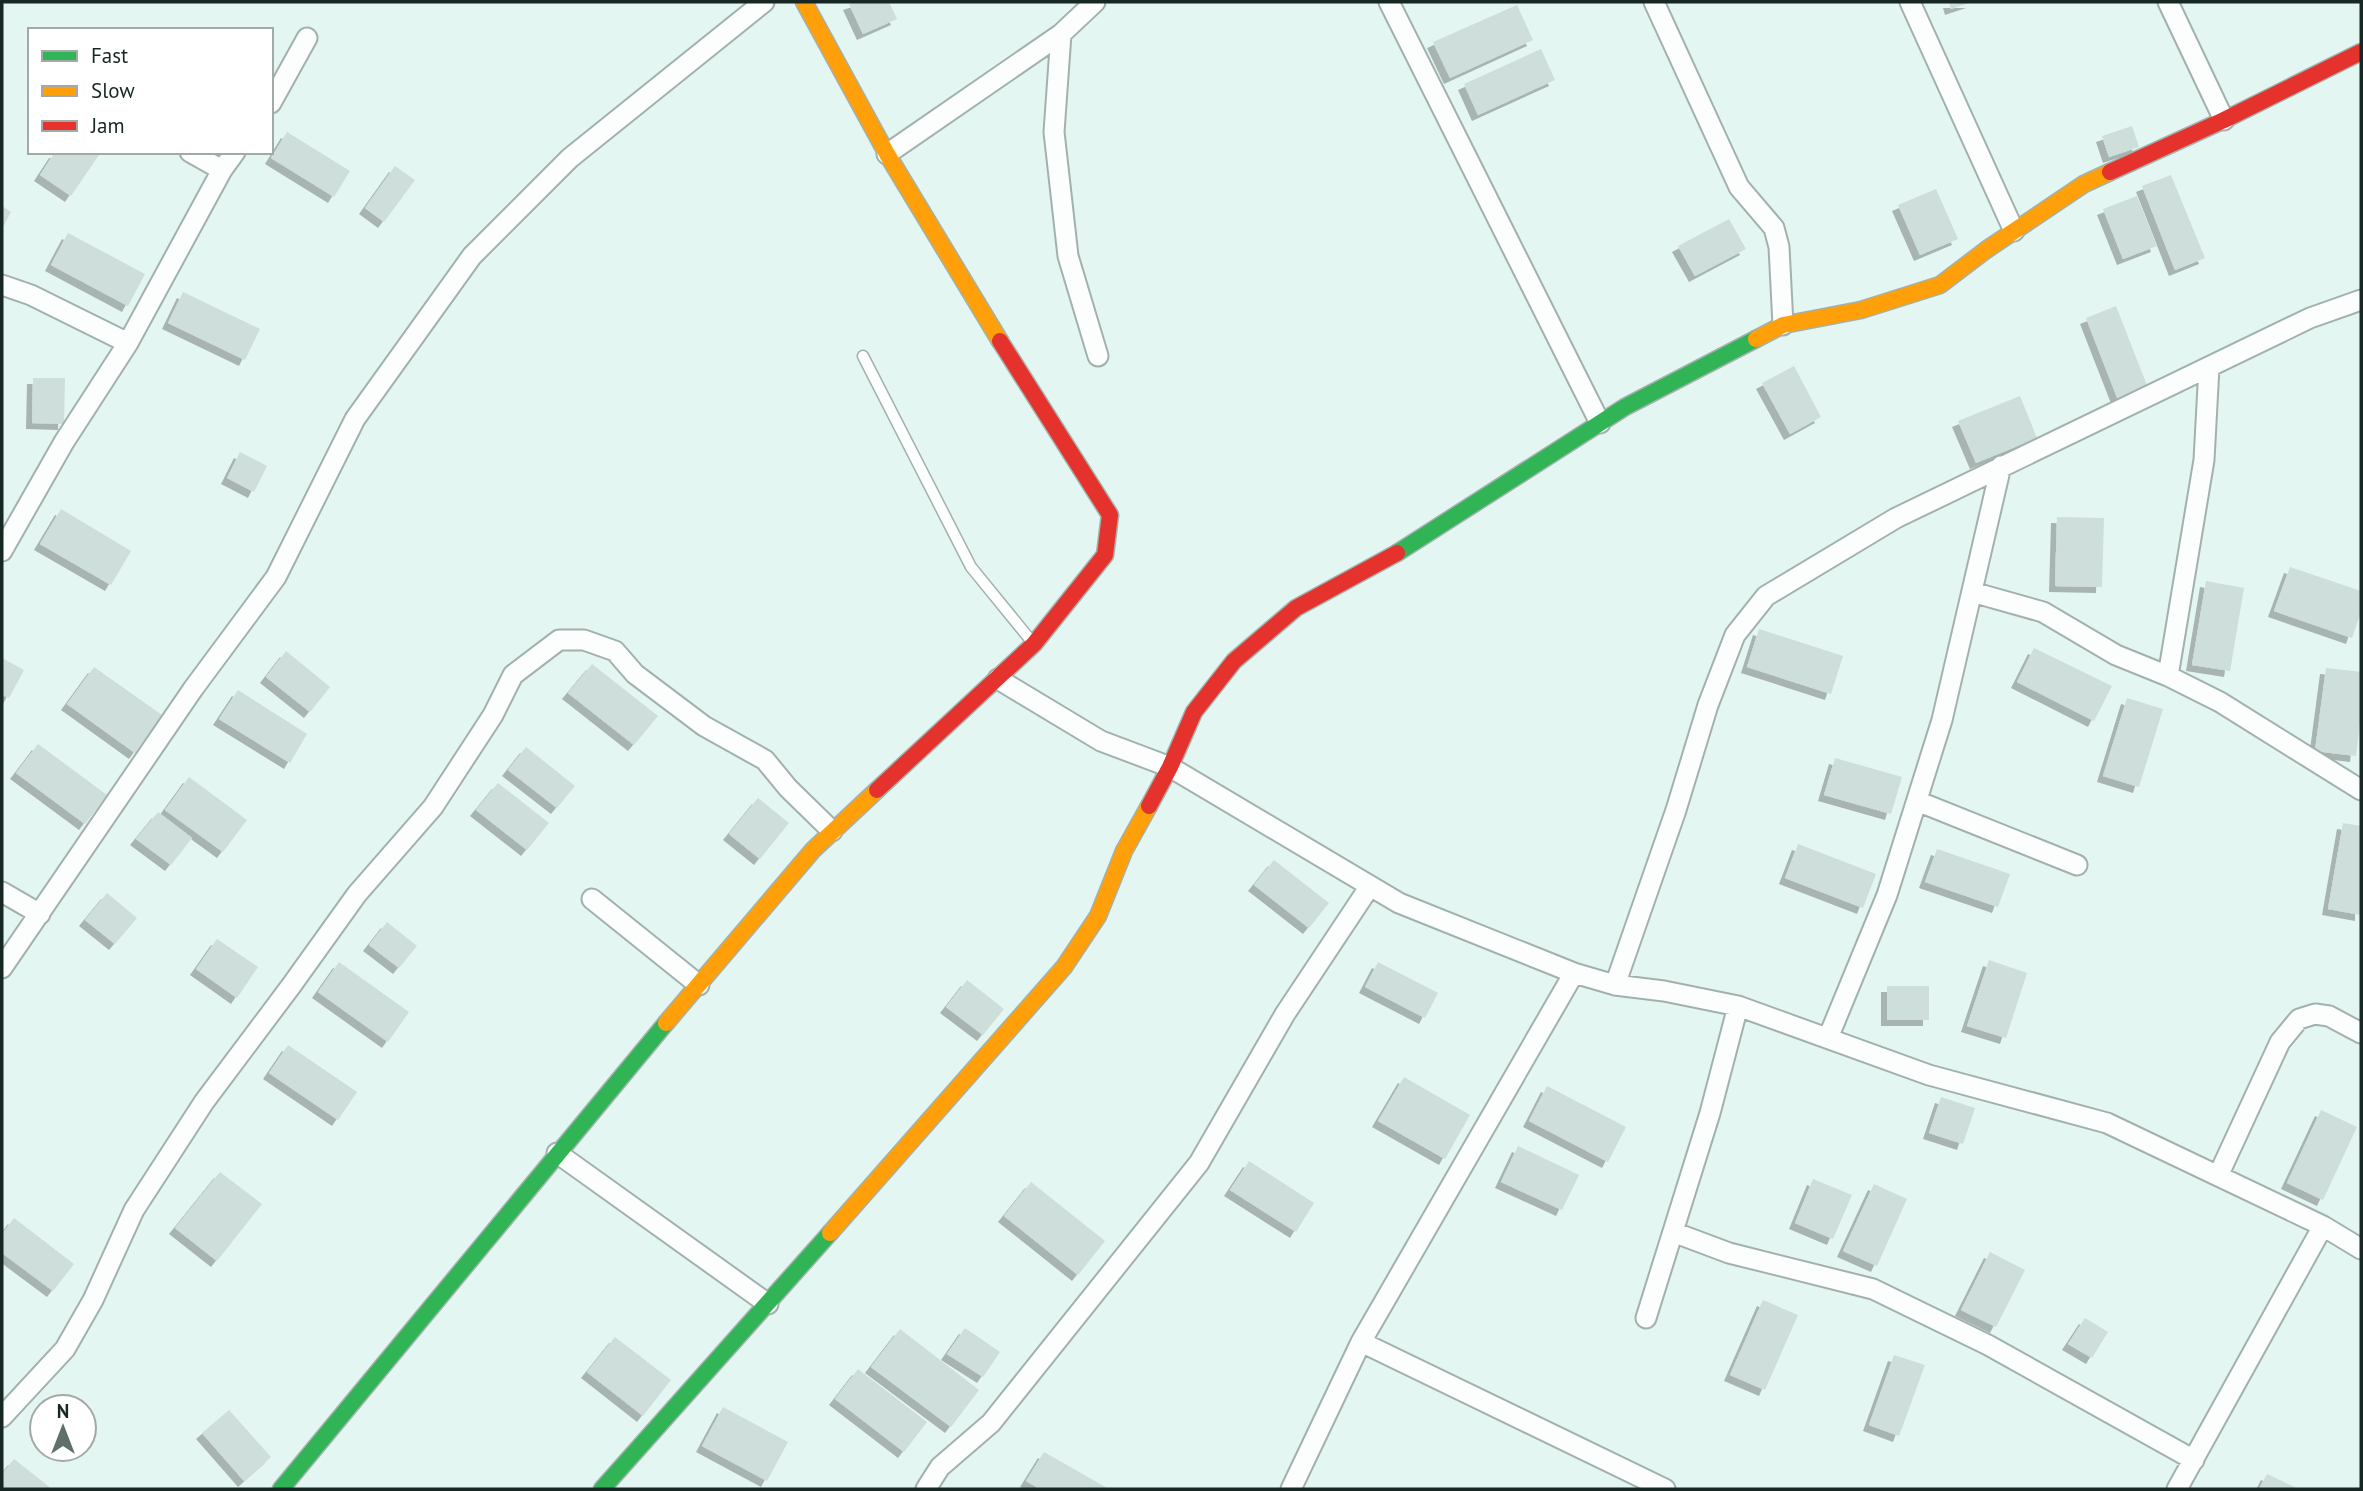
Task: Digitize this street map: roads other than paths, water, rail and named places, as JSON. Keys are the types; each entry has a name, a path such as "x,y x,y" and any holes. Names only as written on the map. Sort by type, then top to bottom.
{"street":[{"path":"2,968 193,689 276,577 355,419 472,256 570,158 764,2"},
{"path":"281,1489 558,1153 813,850 1034,644 1105,555 1110,515 969,293 887,154 804,2"},
{"path":"887,154 1061,34 1095,2"},
{"path":"1389,2 1600,423"},
{"path":"1654,2 1740,187 1774,228 1779,247 1783,325"},
{"path":"1910,2 2014,230"},
{"path":"2168,2 2224,120"},
{"path":"1061,34 1054,132 1068,256 1098,356"},
{"path":"273,99 307,38"},
{"path":"602,1489 1064,967 1098,916 1124,851 1170,767 1194,712 1234,662 1296,608 1409,546 1625,407 1783,325 1861,310 1940,285 2014,230 2084,184 2224,120 2361,52"},
{"path":"194,154 222,170"},
{"path":"2,551 64,442 128,343 222,170 234,154"},
{"path":"2,285 31,295 128,343"},
{"path":"1615,985 1676,810 1708,705 1735,635 1766,596 1790,579 1896,518 2310,318 2361,300"},
{"path":"2168,676 2204,460 2209,368"},
{"path":"1828,1038 1887,895 1942,720 2001,466"},
{"path":"1972,592 2043,612 2116,655 2168,676 2220,702 2361,789"},
{"path":"2,1417 65,1349 93,1300 134,1210 204,1102 357,894 433,807 493,715 513,675 559,640 584,640 615,651 635,674 704,726 765,760 788,788 832,831"},
{"path":"998,679 1101,741 1170,767 1399,903 1574,973 1615,985 1664,991 1738,1006 1929,1074 2108,1123 2323,1226 2361,1249"},
{"path":"1917,801 2077,865"},
{"path":"926,1489 940,1467 991,1423 1199,1163 1285,1014 1370,886"},
{"path":"2,892 40,914"},
{"path":"592,899 699,985"},
{"path":"1291,1489 1361,1342 1574,973"},
{"path":"1646,1318 1710,1112 1738,1006"},
{"path":"2218,1176 2280,1042 2299,1019 2315,1014 2329,1016 2361,1033"},
{"path":"558,1153 768,1304"},
{"path":"2177,1489 2323,1226"},
{"path":"1673,1232 1729,1253 1873,1289 1988,1345 2194,1460"},
{"path":"1361,1342 1665,1489"}],"lane":[{"path":"863,356 971,567 1034,644"}]}
